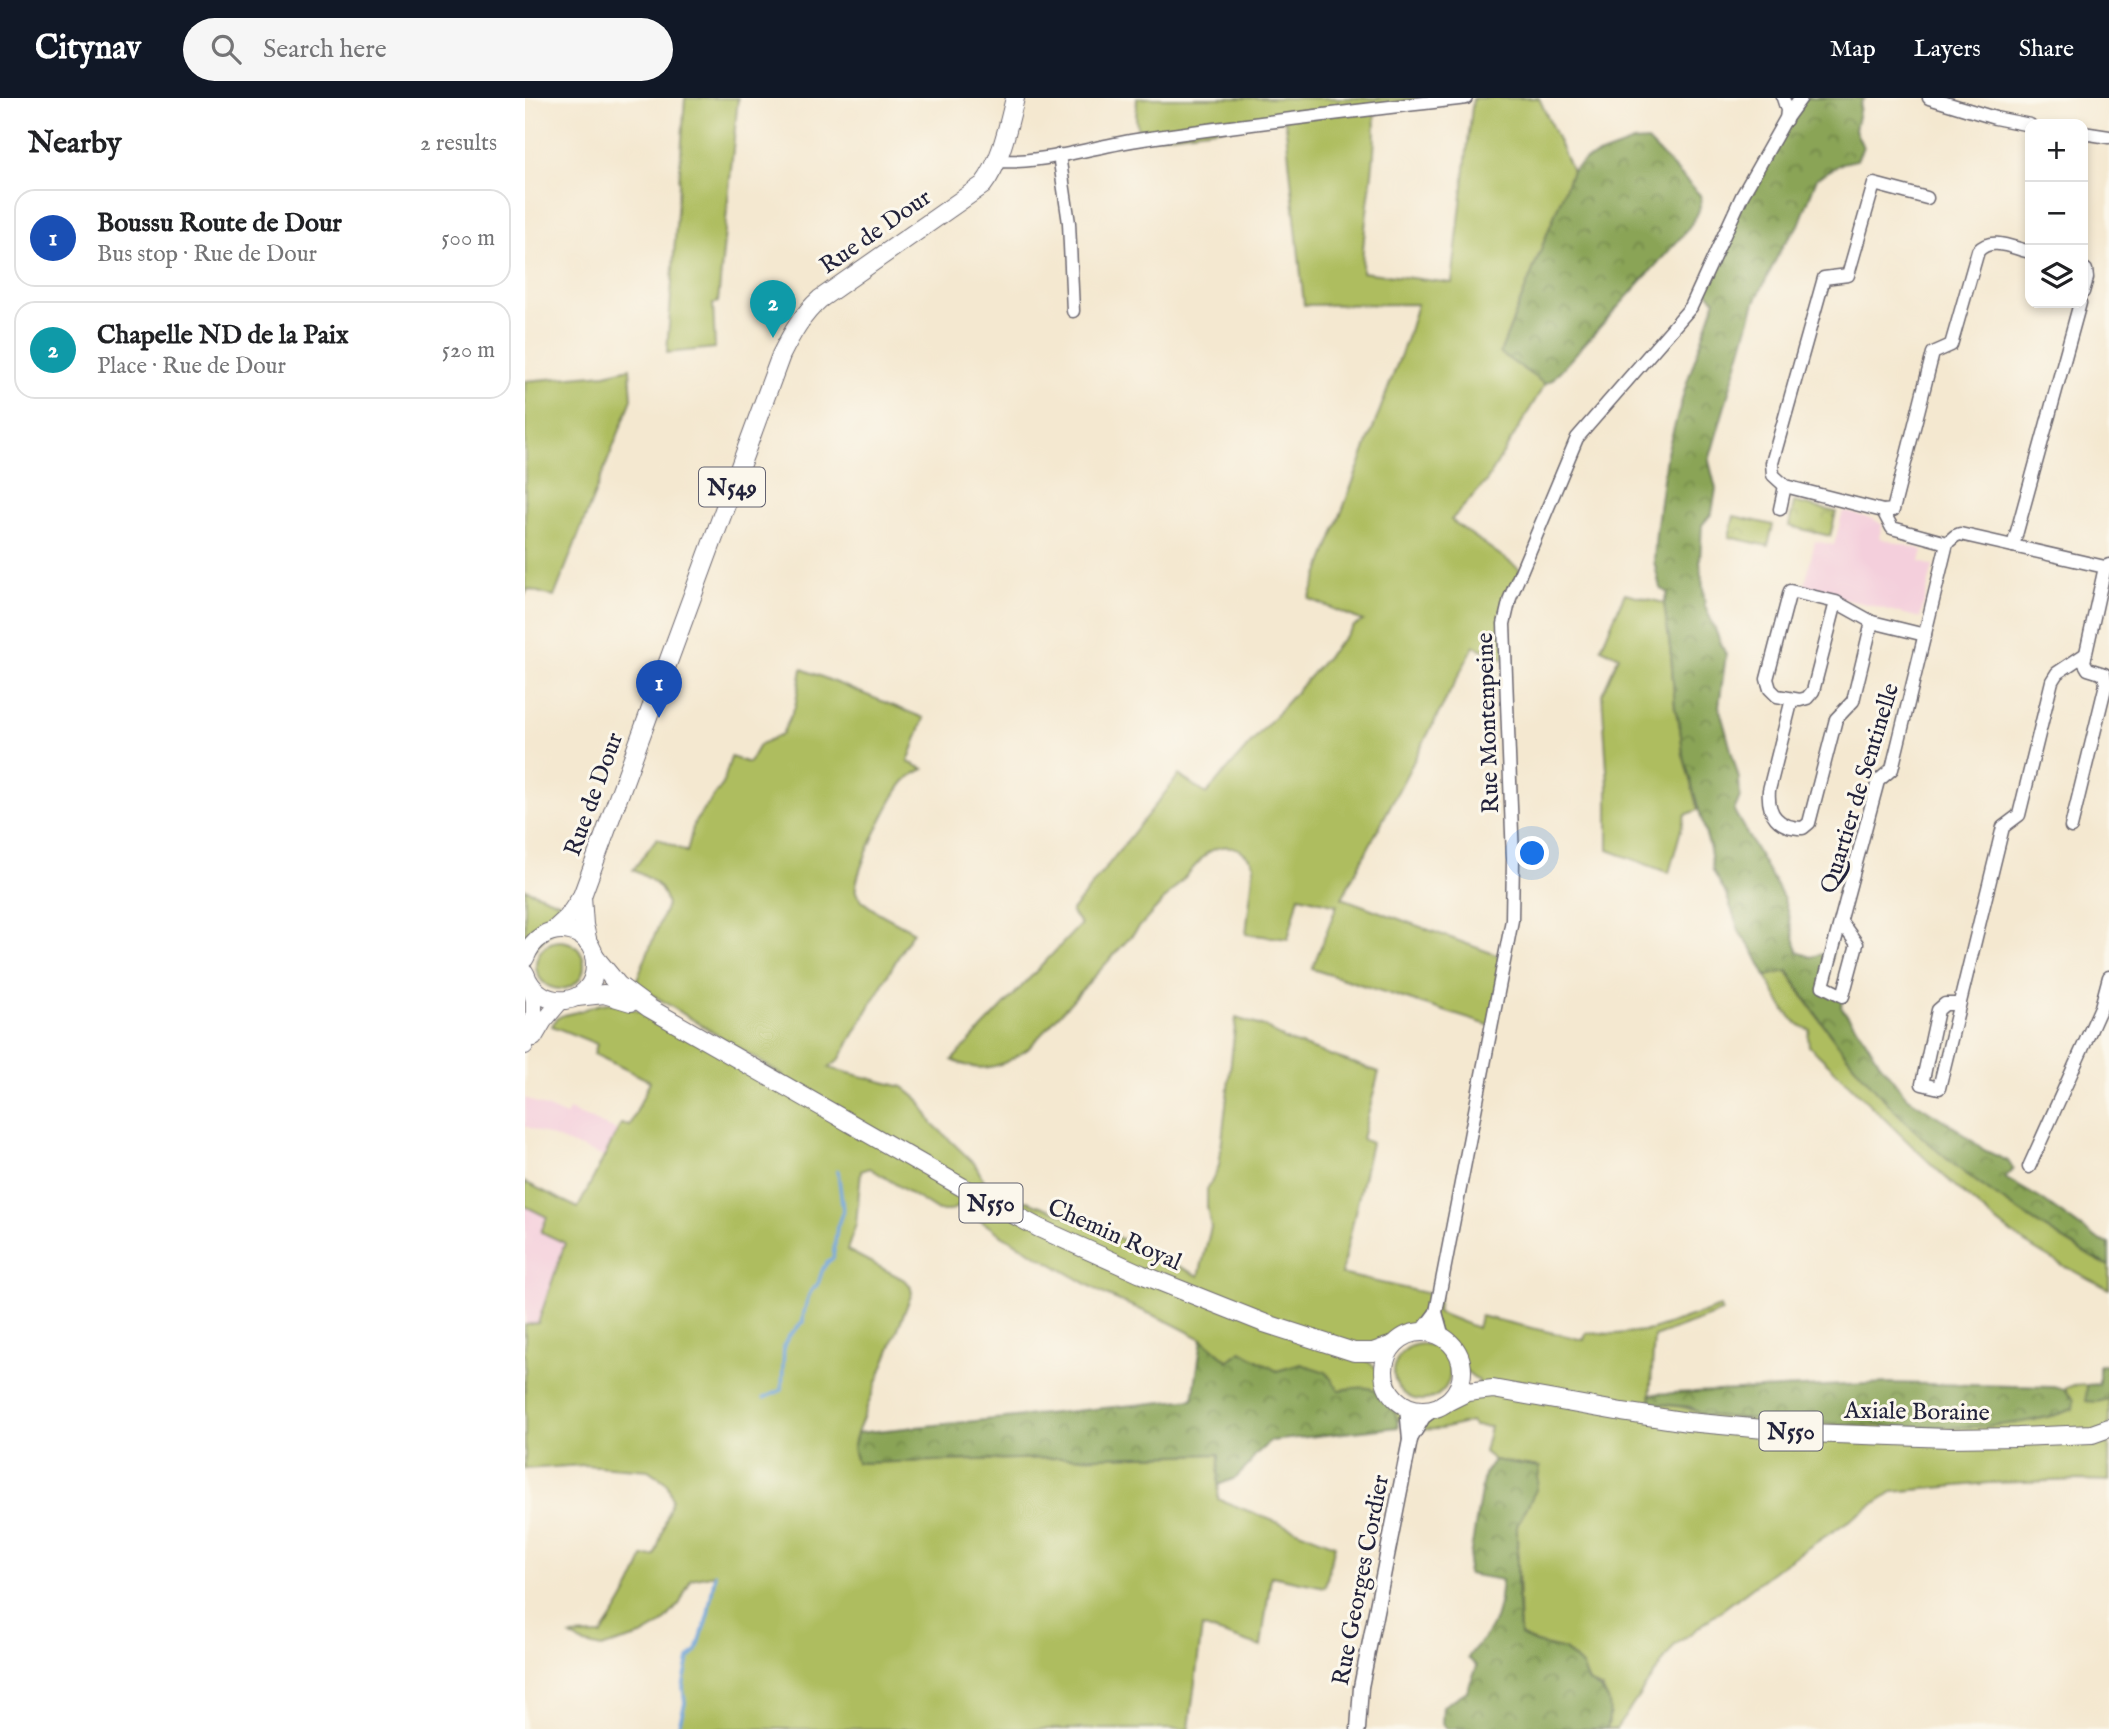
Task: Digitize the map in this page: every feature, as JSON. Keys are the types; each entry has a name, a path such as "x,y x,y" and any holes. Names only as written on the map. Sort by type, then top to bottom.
{"main road":[{"name":"N549","path":"995,161 1015,98"},
{"name":"Rue de Dour","path":"525,958 535,939 554,930 568,917 582,896 781,355 792,332 809,308 820,299 983,185 995,161"},
{"name":"Rue de Dour","path":"582,896 584,925 591,950"},
{"path":"525,1049 544,1021 568,1000 582,993 594,976 591,950 573,932 554,930"},
{"name":"Chemin Royal","path":"591,950 618,985 649,1008 962,1187 1039,1228 1198,1298 1354,1352 1377,1368 1384,1377"},
{"path":"526,977 542,996 568,1000"},
{"path":"525,1049 534,1013 534,1000 526,977"},
{"name":"Chemin Royal","path":"568,1000 604,994 649,1008"},
{"path":"1432,1333 1443,1337 1459,1356 1462,1368 1457,1388 1439,1406 1416,1409 1407,1407 1392,1394 1384,1377 1387,1354 1393,1345 1411,1334 1432,1333"},
{"name":"Chemin Royal","path":"1354,1352 1373,1352 1393,1345"},
{"name":"Axiale Boraine","path":"1462,1368 1493,1389"},
{"name":"Axiale Boraine","path":"1439,1406 1467,1392 1493,1389 1688,1422 1807,1433 1949,1438 2103,1433"}],"street":[{"path":"995,161 1016,162 1146,138 1466,98"},
{"path":"1783,98 1787,110 1786,120"},
{"name":"Rue Montenpeine","path":"1421,1332 1436,1312 1512,920 1513,859 1504,624 1510,598 1577,438 1685,316 1699,292 1742,196 1801,98"},
{"path":"1929,98 2025,124"},
{"path":"2088,134 2109,137"},
{"path":"1059,155 1069,223 1073,311"},
{"path":"1927,198 1874,184 1848,275 1824,278 1772,463 1773,475 1785,486 1882,511 1893,510 1933,353 1951,345 1978,251 1983,245 1993,242 2025,251"},
{"path":"2013,546 2079,308"},
{"path":"1780,509 1785,486"},
{"path":"1882,511 1892,528 1947,543 1961,534 2107,566 2084,655 2085,667 2103,674 2106,684 2071,827"},
{"name":"Quartier de Sentinelle","path":"1841,922 1857,944 1843,996 1823,986 1878,781 1892,769 1947,543"},
{"path":"1836,602 1813,691 1807,698 1777,696 1770,689 1767,678 1790,591 1836,602 1872,621 1925,635"},
{"path":"1792,699 1768,802 1772,814 1779,821 1787,826 1803,828 1809,823 1836,719 1853,701 1872,621"},
{"path":"1958,1004 1945,1004 1938,1010 1921,1084 1939,1088 2003,827 2019,815 2052,681 2057,673 2084,655"},
{"path":"2029,1167 2105,1009 2109,977"},
{"name":"Rue Montenpeine","path":"1436,1312 1443,1337"},
{"name":"Rue Georges Cordier","path":"1410,1440 1423,1417 1439,1406"},
{"name":"Rue Georges Cordier","path":"1358,1729 1361,1687 1410,1440 1407,1407"}],"shaded area":[{"path":"1843,511 1873,519 1882,525 1879,538 1923,550 1920,562 1933,566 1920,618 1804,588 1815,541 1834,545"},
{"path":"525,1098 566,1116 569,1110 618,1131 604,1157 525,1126"},
{"path":"525,1206 547,1217 541,1232 565,1242 538,1324 525,1325"}],"green space":[{"path":"685,98 738,98 718,302 713,304 715,348 667,353"},
{"path":"1137,98 1466,98 1374,109 1374,150 1362,272 1452,283 1473,98 1539,98 1572,171 1500,353 1545,384 1486,482 1451,520 1521,570 1510,598 1504,659 1474,646 1342,898 1505,958 1491,1026 1312,969 1337,905 1299,896 1288,939 1246,934 1254,865 1239,849 1226,846 1206,854 1028,1049 991,1067 973,1067 952,1060 1081,924 1071,912 1179,775 1206,794 1354,626 1363,621 1309,599 1407,338 1417,304 1304,305 1285,120 1139,139"},
{"path":"1801,98 1865,98 1861,102 1855,130 1863,147 1857,160 1843,163 1817,178 1799,225 1783,245 1755,302 1709,461 1716,489 1712,513 1702,525 1700,560 1705,606 1726,655 1719,706 1739,779 1740,797 1734,811 1784,899 1798,952 1811,957 1833,951 1823,986 1843,996 1841,1007 1907,1097 1956,1128 1984,1150 2008,1161 2013,1169 2005,1178 2041,1199 2097,1239 2109,1244 2109,1266 2055,1235 1982,1186 1947,1159 1901,1117 1840,1047 1788,971 1766,976 1754,952 1740,933 1726,894 1713,871 1710,849 1683,754 1675,708 1664,603 1668,593 1660,588 1654,561 1656,532 1666,456 1687,382 1715,301 1702,284 1733,215"},
{"path":"1648,141 1700,195 1699,211 1684,234 1552,380 1545,384 1500,353 1572,171 1585,160 1633,142"},
{"path":"630,368 632,399 554,597 528,589 525,595 525,381 605,374"},
{"path":"1794,502 1836,512 1830,536 1789,526"},
{"path":"1734,516 1773,525 1768,546 1729,537"},
{"path":"1625,593 1664,603 1675,708 1683,754 1698,810 1685,815 1669,873 1608,850 1608,785 1602,694 1619,656 1601,648"},
{"path":"802,669 924,718 908,762 924,769 906,780 892,800 856,883 856,892 865,903 913,931 839,1060 829,1068 903,1087 919,1100 932,1123 975,1164 984,1181 1019,1202 1027,1201 1092,1225 1199,1276 1211,1227 1207,1190 1219,1166 1236,1018 1265,1027 1286,1040 1379,1072 1362,1139 1371,1143 1341,1274 1439,1296 1437,1312 1477,1328 1480,1316 1584,1340 1586,1333 1616,1334 1652,1330 1720,1307 1722,1312 1654,1337 1650,1402 1684,1407 1703,1415 1868,1425 1984,1426 2030,1421 2073,1409 2073,1400 2064,1389 2087,1385 2087,1401 2109,1399 2109,1428 2094,1434 2109,1438 2109,1481 1989,1483 1892,1492 1779,1567 1674,1646 1616,1729 1607,1729 1609,1721 1603,1689 1589,1683 1582,1666 1565,1650 1536,1643 1520,1635 1517,1526 1540,1467 1494,1460 1484,1452 1490,1427 1474,1426 1471,1422 1441,1429 1415,1430 1480,1382 1462,1368 1459,1356 1443,1337 1421,1332 1411,1334 1393,1345 1356,1353 1377,1368 1392,1394 1407,1407 1409,1421 1398,1420 1384,1397 1371,1389 1339,1390 1301,1364 1277,1371 1241,1351 1228,1361 1202,1339 1106,1295 1000,1234 959,1206 950,1211 938,1211 870,1168 861,1171 856,1224 847,1250 903,1279 910,1285 912,1293 857,1433 853,1448 857,1463 1220,1454 1218,1499 1335,1545 1325,1587 1271,1576 1261,1647 1202,1627 1189,1729 678,1729 685,1703 683,1687 689,1659 697,1650 708,1614 715,1574 691,1579 680,1603 662,1624 641,1636 601,1648 581,1643 571,1636 601,1635 625,1597 643,1557 655,1556 672,1499 667,1483 648,1470 584,1465 525,1469 525,1325 538,1323 565,1243 541,1232 547,1217 525,1206 525,1182 578,1208 621,1124 630,1126 650,1081 594,1054 597,1044 552,1026 562,1016 602,1004 621,1003 784,1076 635,984 667,905 659,887 633,870 657,838 687,852 694,823 723,784 731,757 749,763 759,745 782,734 795,707"},
{"path":"525,889 574,908 525,958"},
{"path":"560,941 577,948 584,965 577,982 560,989 543,982 536,965 543,948"},
{"path":"1787,971 1840,1047 1898,1113 1931,1144 2001,1199 2109,1266 2109,1289 2037,1251 2015,1236 1961,1192 1809,1046 1810,1030 1795,1022 1789,1015 1766,976"},
{"path":"1202,1339 1228,1361 1241,1351 1277,1371 1301,1364 1326,1372 1339,1390 1361,1387 1374,1390 1389,1403 1396,1415 1398,1427 1271,1441 1236,1478 1218,1485 1219,1454 857,1463 853,1448 857,1433 1193,1399"},
{"path":"1422,1344 1433,1346 1442,1352 1448,1361 1448,1383 1442,1392 1433,1398 1422,1400 1411,1398 1402,1392 1396,1383 1394,1372 1396,1361 1402,1352 1411,1346"},
{"path":"2099,1365 2109,1365 2109,1399 2086,1401 2087,1385 2099,1384"},
{"path":"1889,1383 2053,1387 2064,1389 2074,1400 2073,1409 2030,1421 1937,1427 1703,1415 1690,1407 1650,1403 1651,1394"},
{"path":"1494,1460 1540,1467 1536,1490 1517,1526 1520,1635 1536,1643 1565,1650 1582,1666 1589,1682 1597,1686 1609,1701 1607,1729 1448,1729 1442,1724 1443,1706 1467,1691 1477,1666 1468,1658 1490,1629 1499,1602 1502,1580 1467,1574 1484,1474"}],"waterway":[{"path":"764,1398 782,1390 784,1345 803,1322 810,1293 818,1284 825,1265 833,1258 837,1227 843,1211 838,1171"},
{"path":"678,1729 685,1703 683,1687 689,1659 697,1651 708,1614 715,1574"}],"place":[{"name":"Chapelle ND de la Paix","path":"773,338"},
{"name":"Boussu Route de Dour","path":"659,718"}]}
